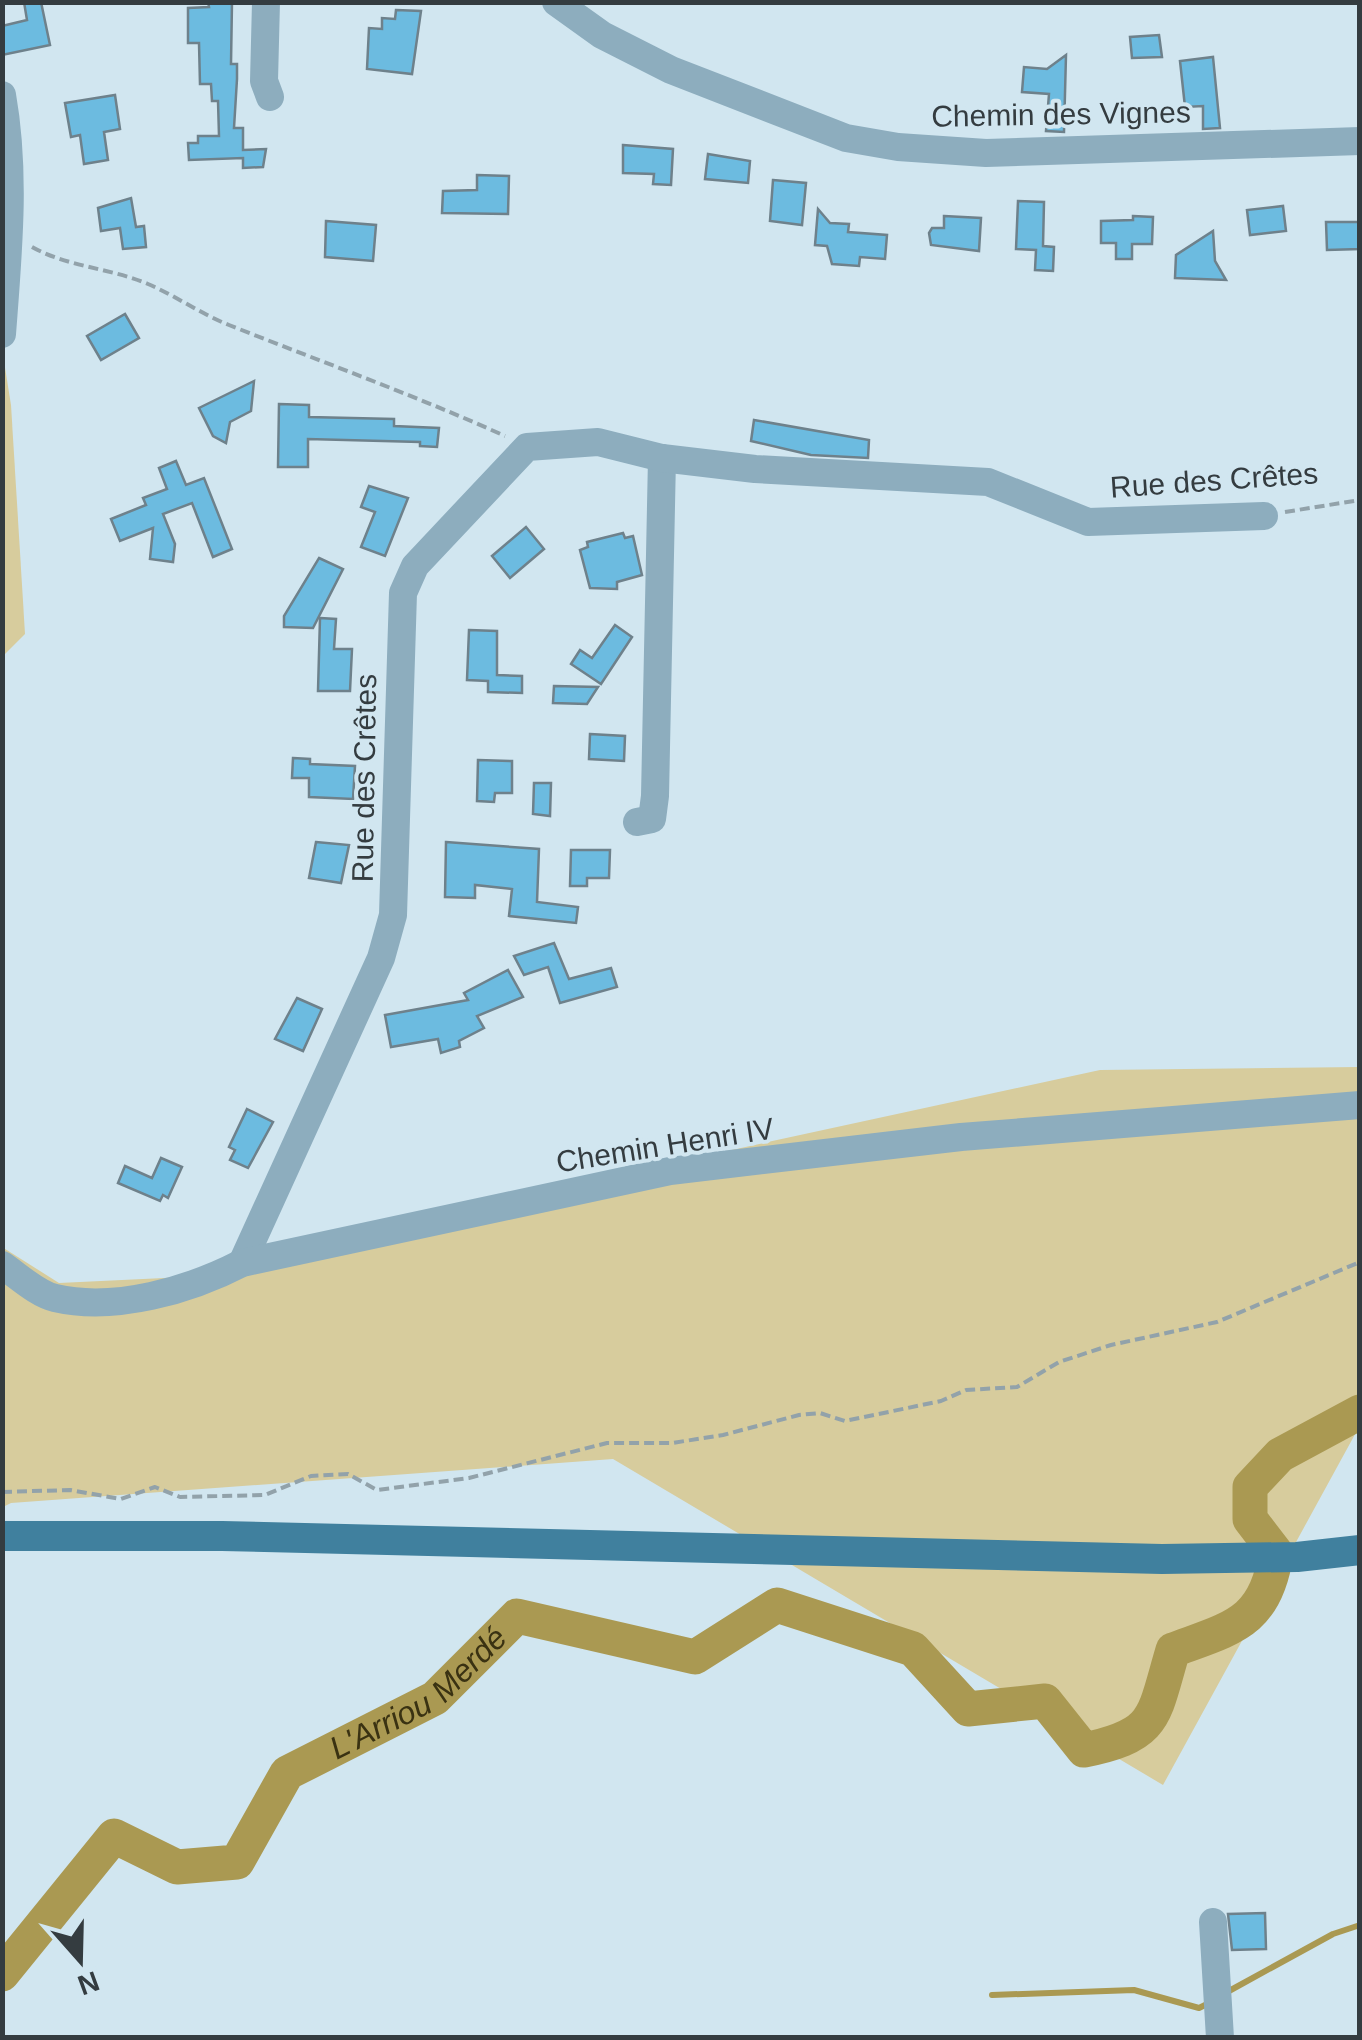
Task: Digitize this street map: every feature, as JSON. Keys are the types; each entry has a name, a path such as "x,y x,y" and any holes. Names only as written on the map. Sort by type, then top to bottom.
{"main road":[{"path":"2,1520 120,1523 222,1536"},
{"path":"2,1536 222,1536 1248,1559 1360,1550"}],"street":[{"path":"266,2 264,80 270,97"},
{"name":"Chemin des Vignes","path":"556,2 602,35 670,70 846,138 898,147 986,154 1360,141"},
{"path":"2,95 10,137 10,230 2,334"},
{"name":"Rue des Crêtes","path":"242,1262 380,958 392,916 403,593 416,566 527,447 598,442 662,458 754,469 988,482 1088,522 1264,516"},
{"path":"637,822 652,819 656,796 662,458"},
{"name":"Chemin Henri IV","path":"2,1265 52,1298 105,1302 205,1282 242,1262 670,1172 961,1136 1360,1105"},
{"path":"1213,1922 1220,2038"}],"path":[{"path":"10,230 54,259 116,272 147,284 226,324 412,393 527,447"},
{"name":"Rue des Crêtes","path":"1264,516 1360,500"},
{"path":"2,1492 70,1490 121,1499 155,1488 180,1496 266,1495 311,1476 348,1474 377,1490 469,1478 607,1442 672,1443 820,1413 845,1420 941,1401 966,1390 1017,1387 1059,1362 1111,1345 1217,1322 1360,1262"}],"shaded area":[{"path":"3,355 11,405 25,634 3,656"},
{"path":"1359,1067 1359,1427 1163,1785 613,1459 11,1503 3,1507 2,1247 59,1283 185,1277 266,1251 1100,1070"}],"building":[{"path":"24,2 41,2 50,45 2,55 2,26 27,20"},
{"path":"208,2 232,2 231,64 237,64 234,128 243,128 243,150 266,149 263,167 243,168 243,158 189,160 188,143 198,143 198,136 219,136 218,101 212,101 211,84 200,84 199,43 188,43 188,8 209,7"},
{"path":"396,10 421,11 412,74 367,69 369,28 382,29 382,18 395,19"},
{"path":"1159,35 1162,57 1132,58 1130,37"},
{"path":"1066,55 1064,132 1046,131 1049,94 1022,92 1024,67 1047,69"},
{"path":"1213,57 1220,128 1203,129 1203,106 1185,107 1180,61"},
{"path":"115,95 120,129 104,132 108,160 84,164 80,135 71,137 65,103"},
{"path":"623,145 673,149 671,185 653,184 654,174 623,173"},
{"path":"708,154 750,161 748,183 705,179"},
{"path":"477,175 509,176 508,214 442,213 443,191 477,190"},
{"path":"773,180 806,183 802,225 770,221"},
{"path":"131,198 136,227 144,226 146,247 123,249 120,228 101,231 98,208"},
{"path":"1018,201 1044,202 1043,246 1054,247 1053,271 1035,270 1036,250 1016,249"},
{"path":"1283,206 1286,231 1250,235 1247,210"},
{"path":"818,209 830,223 849,224 848,232 887,235 885,259 860,257 859,266 832,264 827,246 815,245"},
{"path":"944,216 981,218 979,251 931,245 929,233 932,228 944,228"},
{"path":"1133,216 1153,217 1152,244 1132,244 1132,259 1116,259 1116,243 1101,243 1101,221 1133,220"},
{"path":"326,221 376,225 373,261 325,257"},
{"path":"1326,222 1360,222 1360,249 1327,250"},
{"path":"1213,231 1215,261 1226,280 1175,278 1176,255"},
{"path":"125,314 139,338 101,360 87,336"},
{"path":"254,381 251,411 230,422 226,443 213,436 199,408"},
{"path":"279,404 309,405 309,417 394,419 394,426 439,428 437,447 420,446 420,442 308,439 308,467 278,467"},
{"path":"754,420 869,440 868,458 811,455 751,441"},
{"path":"176,461 186,485 204,478 232,549 213,557 192,503 163,514 175,544 173,562 150,559 153,528 120,541 111,519 146,505 143,498 167,489 159,468"},
{"path":"369,486 408,498 385,556 361,547 375,512 361,507"},
{"path":"526,527 544,549 510,578 492,556"},
{"path":"623,533 625,538 633,536 642,575 617,582 617,589 590,588 580,550 588,547 587,542"},
{"path":"319,558 343,569 313,628 284,627 284,616"},
{"path":"320,618 336,619 334,649 352,649 350,691 318,691"},
{"path":"615,625 632,637 601,684 571,664 580,650 592,658"},
{"path":"469,630 497,631 497,675 522,676 522,693 488,692 488,681 467,680"},
{"path":"554,686 598,687 587,704 553,703"},
{"path":"590,734 625,736 624,761 589,759"},
{"path":"293,758 310,759 310,764 355,766 353,799 309,797 309,778 292,778"},
{"path":"478,760 512,761 512,793 495,793 494,802 477,801"},
{"path":"534,783 551,783 550,816 533,814"},
{"path":"316,842 349,845 341,883 309,878"},
{"path":"446,842 539,849 537,902 578,907 576,923 509,916 512,889 475,885 475,898 445,897"},
{"path":"571,850 610,850 609,878 587,878 587,886 570,886"},
{"path":"554,943 569,979 611,968 617,987 560,1003 548,967 524,975 514,956"},
{"path":"508,970 523,997 477,1016 484,1028 459,1041 460,1047 441,1053 438,1039 391,1047 385,1015 468,1000 464,993"},
{"path":"297,998 322,1009 303,1051 275,1039"},
{"path":"247,1109 273,1122 248,1168 230,1160 235,1150 229,1147"},
{"path":"161,1158 182,1167 168,1198 163,1195 160,1201 118,1183 125,1166 152,1178"},
{"path":"1265,1913 1266,1949 1232,1950 1228,1914"}],"waterway":[{"name":"L'Arriou Merdé","path":"2,1974 114,1836 177,1867 237,1862 287,1773 435,1698 517,1616 695,1657 777,1605 913,1649 968,1709 1045,1701 1084,1750 1126,1737 1149,1720 1173,1650 1243,1620 1264,1595 1276,1553 1250,1519 1250,1487 1280,1455 1360,1412"},
{"path":"1229,1991 1333,1934 1360,1925"},
{"path":"992,1995 1134,1990 1199,2008 1209,2003"}]}
